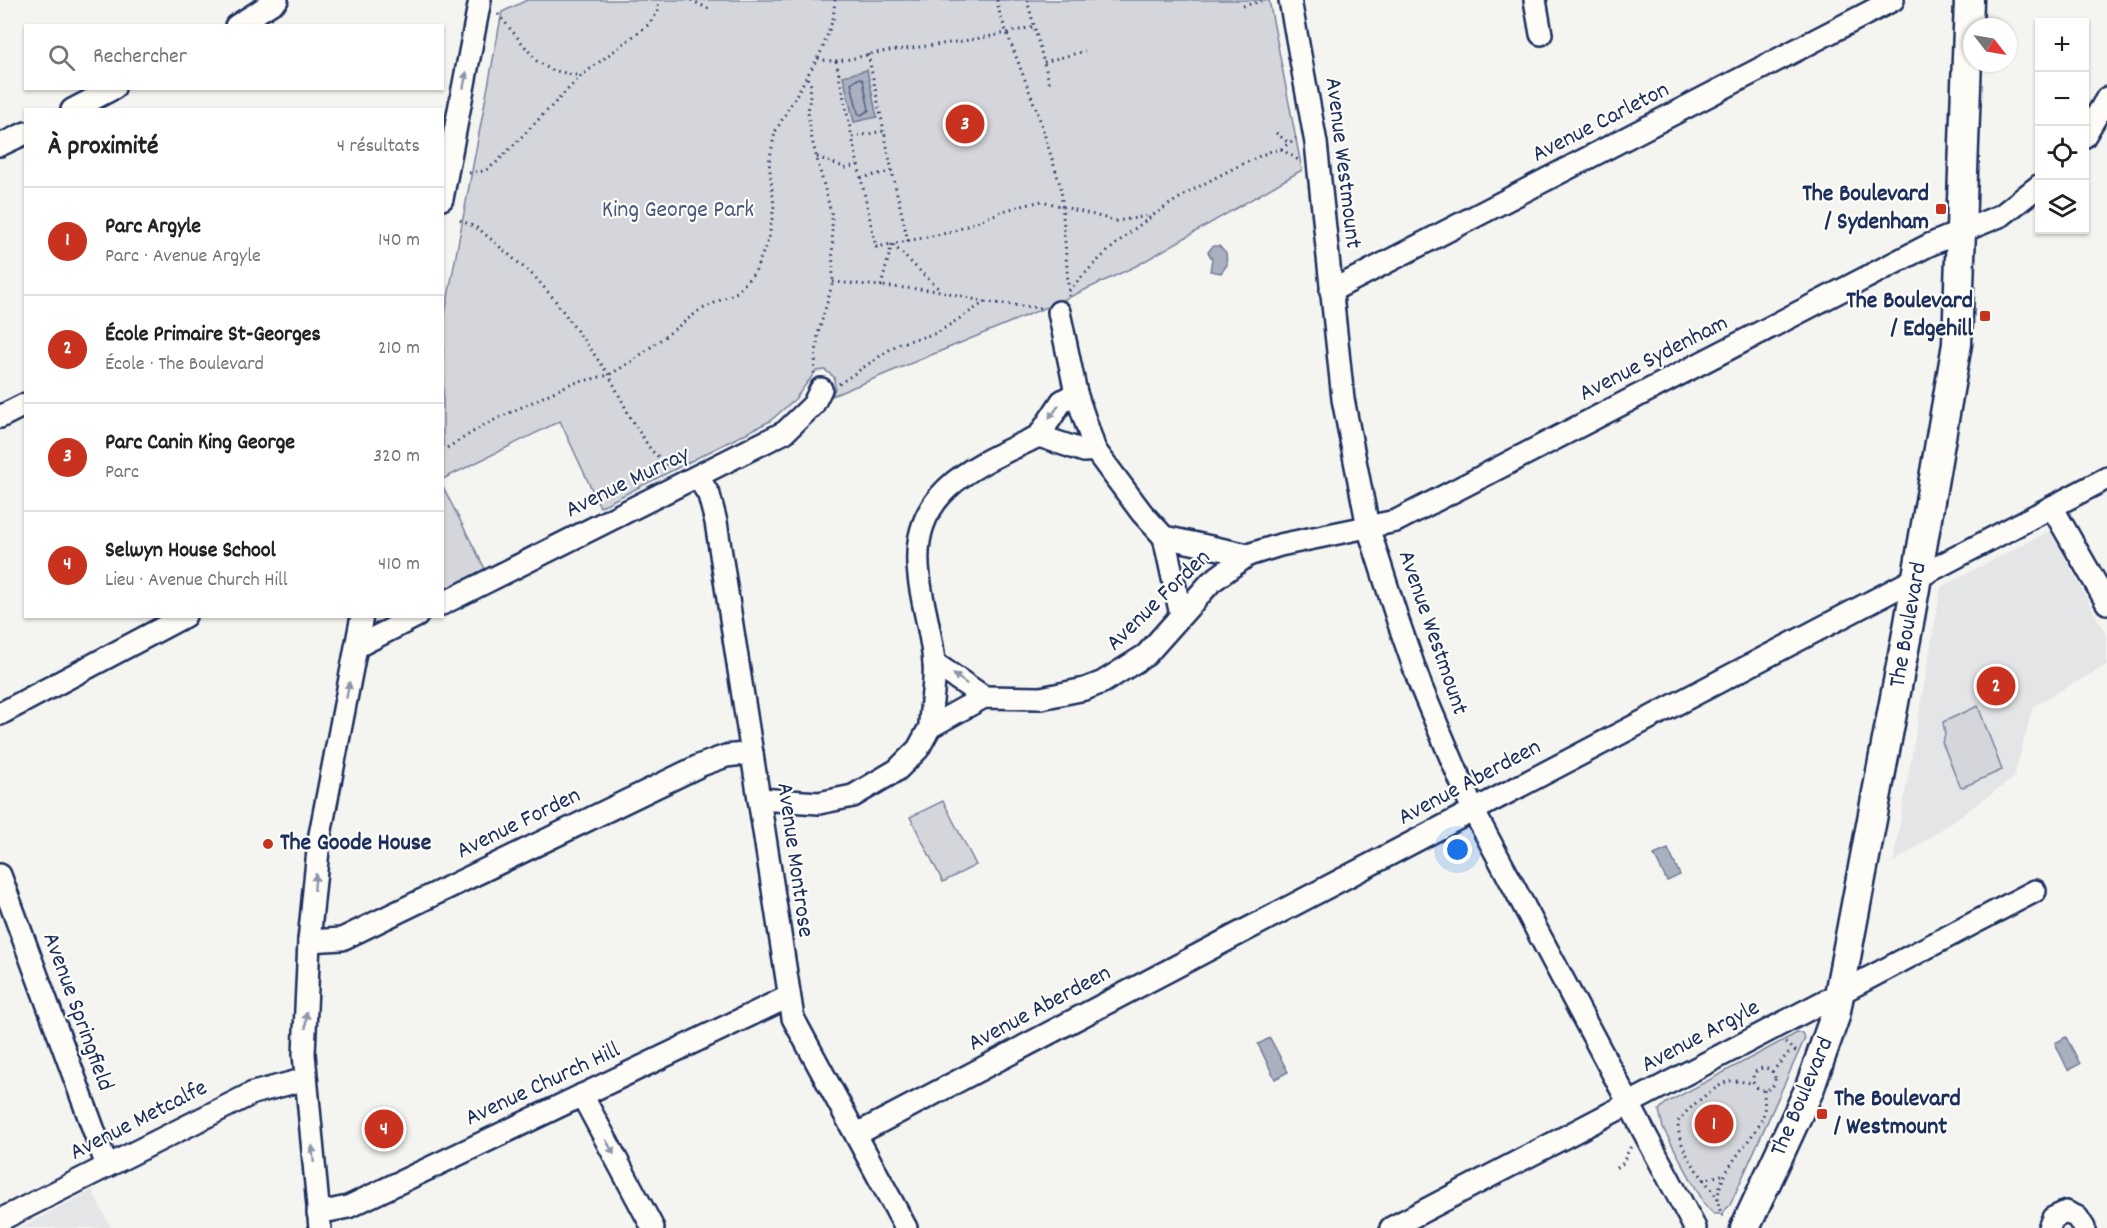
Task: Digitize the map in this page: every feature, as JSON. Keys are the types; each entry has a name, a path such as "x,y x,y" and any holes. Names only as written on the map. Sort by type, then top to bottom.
{"main road":[{"name":"The Boulevard","path":"1734,1222 1818,1068 1841,993 1955,360 1962,232 1969,0"}],"street":[{"path":"239,24 277,0"},
{"path":"444,189 480,0"},
{"name":"Avenue Westmount","path":"1290,0 1316,143 1343,399 1368,527 1421,687 1473,810 1695,1228"},
{"path":"1535,0 1541,34"},
{"name":"Avenue Carleton","path":"1331,291 1893,0"},
{"path":"76,108 110,90"},
{"path":"2089,130 2107,98"},
{"path":"0,145 24,133"},
{"name":"Avenue Sydenham","path":"1368,527 1403,518 1929,245 2007,212 2035,189"},
{"path":"1058,308 1076,393 1095,450 1142,513 1164,537 1181,615"},
{"name":"Avenue Murray","path":"444,603 785,432 807,412 823,384"},
{"path":"759,799 819,803 853,796 897,770 918,749 930,727 934,663 919,576 918,546 923,525 940,495 954,480 978,464 1039,436 1062,401 1076,393"},
{"path":"0,417 24,405"},
{"path":"1039,436 1084,451 1095,450"},
{"name":"Avenue Montrose","path":"698,477 709,495 716,522 788,997 794,1018 858,1134 906,1228"},
{"name":"Avenue Aberdeen","path":"858,1134 2107,478"},
{"path":"2052,507 2107,603"},
{"name":"Avenue Forden","path":"984,697 1041,698 1085,689 1103,682 1146,655 1212,582 1248,555 1280,545 1368,527"},
{"path":"1164,537 1248,555"},
{"path":"0,714 181,618"},
{"path":"319,1220 304,1054 309,941 319,840 362,618"},
{"path":"356,647 413,618"},
{"path":"930,727 984,697 934,663"},
{"name":"Avenue Forden","path":"309,941 342,939 701,765 726,756 752,753"},
{"name":"Avenue Springfield","path":"0,875 107,1166"},
{"name":"Avenue Argyle","path":"1391,1228 2034,891"},
{"name":"Avenue Church Hill","path":"319,1220 788,997"},
{"name":"Avenue Metcalfe","path":"0,1220 253,1093 306,1079"},
{"path":"582,1095 652,1228"},
{"path":"2049,1228 2053,1218 2067,1212 2077,1217 2084,1228"}],"path":[{"path":"469,173 485,171 496,163 581,76 648,25 658,12 658,0"},
{"path":"691,0 709,9"},
{"path":"444,450 486,424 570,384 609,375 631,362 700,310 737,292 755,272 769,238 774,206 769,162 775,132 818,58 833,19 835,0"},
{"path":"997,0 1007,34 1038,114 1061,188 1069,291"},
{"path":"1028,0 1050,85"},
{"path":"1243,6 1265,0"},
{"path":"498,14 537,61 551,70 581,76"},
{"path":"818,58 836,61 868,54 982,40 1035,26"},
{"path":"1044,62 1085,51"},
{"path":"868,54 908,240"},
{"path":"836,61 876,247 952,232 1006,210 1042,201 1116,221 1149,216"},
{"path":"808,78 811,85 808,113 832,216 833,282 818,334 823,384 898,344 937,333 985,302"},
{"path":"852,137 884,131"},
{"path":"1276,133 1289,143"},
{"path":"833,282 941,291 985,302 1058,308 1069,291 1088,270 1149,216 1215,176 1281,149 1299,136"},
{"path":"1281,149 1304,164"},
{"path":"817,158 830,165 846,168 858,165"},
{"path":"861,178 892,171"},
{"path":"460,220 479,229 535,277 609,375 631,419 651,450 676,472"},
{"path":"881,286 892,244"},
{"path":"892,244 941,291"},
{"path":"1772,1072 1765,1068 1757,1071 1754,1083 1757,1088 1764,1090 1773,1085 1772,1072 1793,1051 1783,1038"},
{"path":"1718,1080 1720,1086"},
{"path":"1718,1200 1688,1157 1678,1122 1686,1112 1720,1086 1731,1081 1754,1083"},
{"path":"1734,1222 1719,1208 1718,1200 1727,1173 1762,1119 1764,1090"},
{"path":"1617,1168 1622,1164 1633,1145"},
{"path":"1703,1180 1727,1173"}],"shaded area":[{"path":"2051,530 2107,637 2107,665 2033,706 2014,778 1893,863 1941,587"},
{"path":"92,1190 111,1228 20,1228"}],"green space":[{"name":"King George Park","path":"527,0 1269,0 1302,170 1138,265 1059,302 832,396 835,389 834,377 825,370 816,371 795,399 770,421 600,507 560,421 444,479 444,319 502,12"},
{"path":"444,489 485,569 444,589"},
{"path":"1978,706 2002,770 1963,787 1960,786 1942,742 1945,735 1943,722"},
{"path":"943,801 976,865 943,882 910,817"},
{"path":"1797,1033 1802,1033 1805,1038 1730,1205 1721,1214 1714,1214 1705,1205 1663,1128 1659,1110 1666,1103"}],"water":[{"path":"867,70 877,117 854,122 843,76"},
{"path":"1213,246 1219,246 1226,253 1227,265 1221,273 1210,271 1212,259 1208,252"},
{"path":"1668,849 1680,875 1667,881 1654,855"},
{"path":"2066,1037 2080,1064 2068,1070 2055,1043"},
{"path":"1270,1038 1288,1072 1275,1079 1258,1044"}],"place":[{"name":"Parc Canin King George","path":"965,124"},
{"name":"The Boulevard / Sydenham","path":"1941,209"},
{"name":"The Boulevard / Edgehill","path":"1985,316"},
{"name":"École Primaire St-Georges","path":"1996,686"},
{"name":"The Goode House","path":"268,844"},
{"name":"The Boulevard / Westmount","path":"1822,1114"},
{"name":"Parc Argyle","path":"1714,1124"},
{"name":"Selwyn House School","path":"384,1129"}]}
